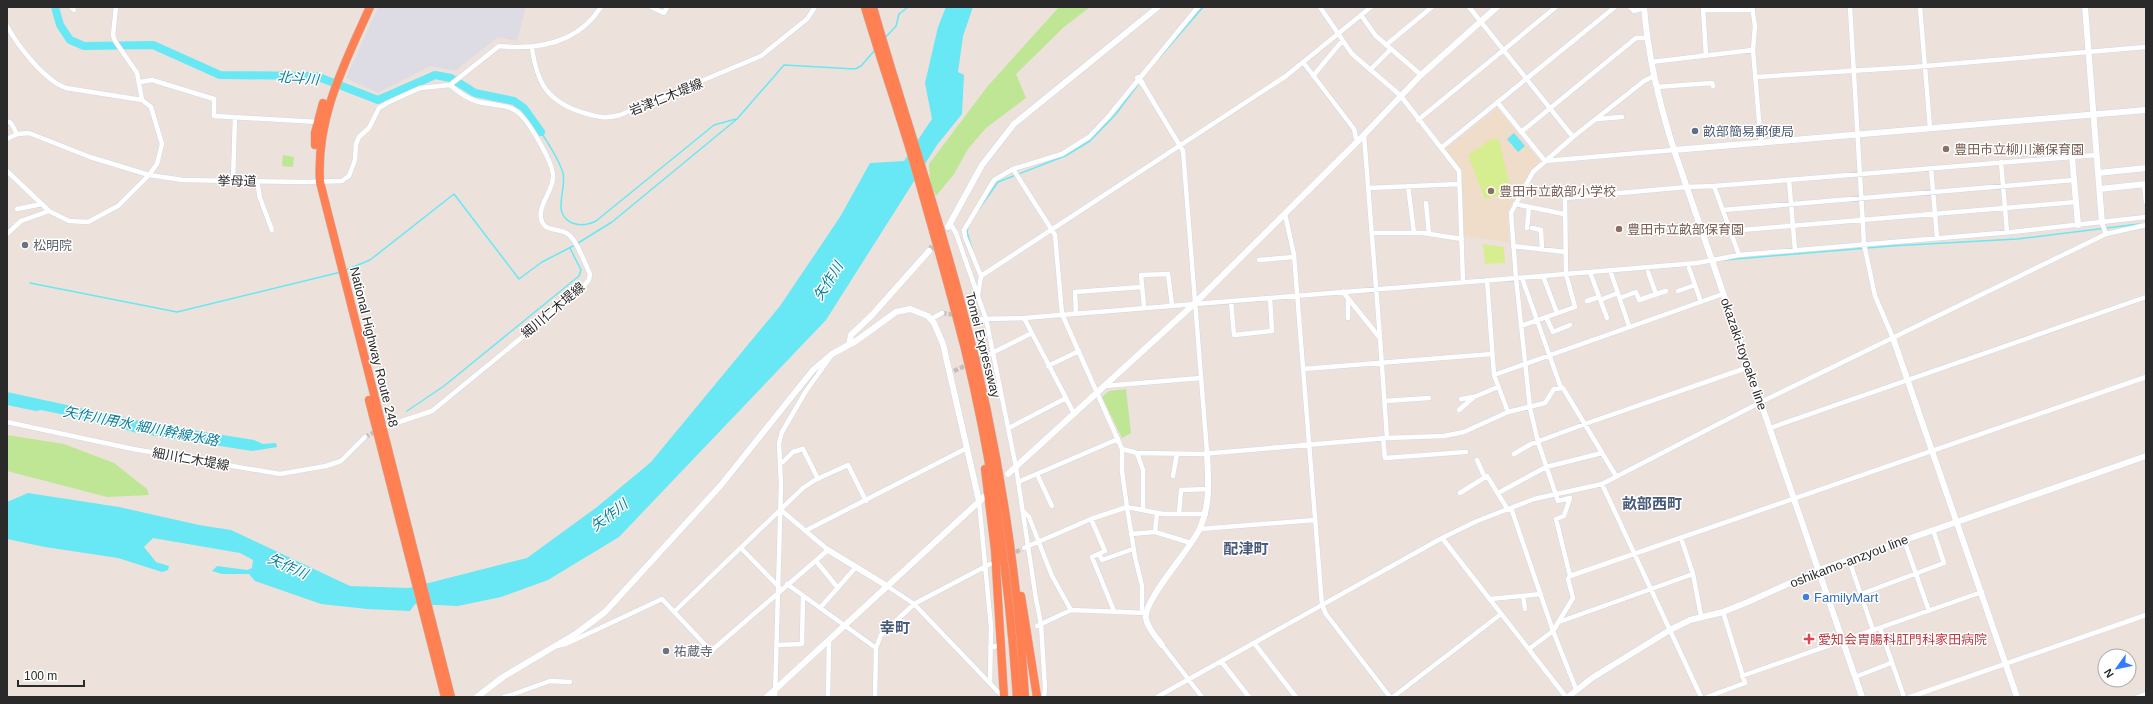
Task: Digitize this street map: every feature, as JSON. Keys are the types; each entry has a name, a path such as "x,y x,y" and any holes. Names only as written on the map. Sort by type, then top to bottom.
{"highway":[{"name":"National Highway Route 248","path":"364,7 318,122 316,133 317,182 384,445 451,697"},
{"name":"National Highway Route 248","path":"317,182 320,138 333,83 370,7"},
{"name":"Tomei Expressway","path":"865,7 928,215 974,389 998,518 1021,696"},
{"name":"Tomei Expressway","path":"873,7 934,208 974,354 995,449 1005,509 1020,628 1021,696"},
{"path":"974,389 995,550 1002,694"},
{"name":"National Highway Route 248","path":"384,445 445,697"},
{"path":"1005,509 1039,696"}],"street":[{"path":"116,7 113,35 114,41 134,68 140,82 142,100"},
{"path":"450,85 499,46 532,48 552,44 582,27 601,7"},
{"path":"651,7 664,13 667,7"},
{"name":"岩津仁木堤線","path":"532,48 534,65 542,84 554,99 565,107 600,118 609,118 620,115 761,56 807,18 815,7"},
{"path":"1039,696 1045,688 1039,625 1009,428 978,295 956,233 949,225 982,165 1014,124 1158,7"},
{"path":"978,295 981,276 965,237 964,230 994,180 1013,169 1062,154 1089,137 1140,80 1198,7"},
{"path":"1320,7 1352,54 1401,96 1418,120 1459,171 1463,282"},
{"path":"981,276 1286,76 1371,7"},
{"path":"1386,45 1432,7"},
{"path":"1469,7 1574,137"},
{"path":"1008,474 1194,304 1364,135 1421,75 1497,7"},
{"path":"1418,120 1556,7"},
{"path":"1441,148 1615,7"},
{"path":"1630,7 1634,10 1644,8"},
{"path":"1850,7 1864,244 1875,296 1893,338 2017,697"},
{"path":"1920,7 1930,128"},
{"path":"2085,7 2102,223 2106,234"},
{"name":"okazaki-toyoake line","path":"1644,8 1656,87 1674,150 1862,697"},
{"path":"1706,56 1704,9 1752,9 1755,26 1753,50 1761,144"},
{"path":"1361,15 1374,35 1421,75"},
{"path":"7,26 19,46 55,83 66,88 142,100 151,107 162,144 157,164 149,175 118,206 88,222 69,221 49,211 7,171"},
{"path":"1521,132 1636,38 1648,38"},
{"path":"1314,76 1342,41"},
{"path":"1756,77 1816,72 1854,71 2146,47"},
{"path":"1370,70 1391,49"},
{"path":"1651,62 1753,50"},
{"path":"1303,62 1354,129 1356,138 1359,140"},
{"path":"1529,650 1553,631 1573,598 1568,579 1570,576 1556,519 1564,516 1570,498 1558,501 1538,442 1530,408 1516,278 1511,212 1533,172 1644,81 1654,76"},
{"path":"140,82 152,80 214,99 214,116 318,122"},
{"path":"1140,80 1181,145 1183,151 1209,489 1206,514 1200,529 1144,613"},
{"path":"1656,87 1712,83 1713,86"},
{"name":"挙母道","path":"17,134 34,135 90,157 149,175 183,180 342,181 349,176 356,160 356,144 359,137 369,128 379,108 420,88 450,85"},
{"name":"細川仁木堤線","path":"387,426 432,411 589,280 590,274 573,239 568,233 548,228 542,223 540,215 554,177 552,168 527,123 519,113 509,108 469,98 450,85"},
{"path":"1498,103 1545,161"},
{"path":"1545,161 1761,144 1858,134 2146,110"},
{"path":"233,181 235,117"},
{"path":"1597,119 1622,117"},
{"path":"7,121 11,123 17,134 7,139"},
{"path":"1364,135 1383,364 1386,458 1466,452"},
{"path":"1521,326 1575,307 1566,274 1564,214 1565,198 2097,155"},
{"path":"2072,157 2078,226"},
{"path":"2001,162 2008,232"},
{"path":"1931,168 1937,237"},
{"path":"2098,173 2146,168"},
{"path":"1013,169 1055,235 1062,314 1122,449 1122,471 1133,549 1142,586 1144,613 1150,628 1202,697"},
{"path":"1789,180 1795,250"},
{"path":"1723,210 2074,180"},
{"path":"257,181 260,198 272,230"},
{"path":"1369,188 1459,184"},
{"path":"2100,189 2145,184 2146,202"},
{"path":"1408,186 1414,233"},
{"path":"1714,186 1739,255"},
{"path":"1730,231 1793,227 2076,202"},
{"path":"1426,203 1429,234"},
{"path":"17,209 42,204"},
{"path":"1515,204 1564,214"},
{"path":"1529,207 1529,228 1541,230 1542,249"},
{"path":"7,234 21,221 49,211"},
{"path":"1285,214 1294,257 1322,605 1326,614 1390,697"},
{"path":"983,319 1024,318 1172,304 1194,304 1376,288 1522,278 1697,262 1739,255 2078,226 2146,217"},
{"path":"1157,697 1442,538 1477,521 1556,495 1602,484 1761,402 2106,234 2146,225"},
{"path":"1372,233 1414,233 1462,239"},
{"path":"1513,246 1565,252"},
{"path":"848,345 851,335 872,315 929,251"},
{"path":"1259,260 1294,257"},
{"path":"1689,268 1701,302"},
{"path":"1610,270 1629,326"},
{"path":"1590,272 1607,318"},
{"path":"1648,272 1656,294"},
{"path":"1144,307 1141,275 1168,274 1172,304"},
{"path":"1543,276 1557,313"},
{"path":"1522,278 1561,388 1563,388 1616,476"},
{"path":"1487,280 1494,375 1508,412"},
{"path":"1678,291 1695,285"},
{"path":"1076,312 1075,292 1142,287"},
{"path":"1587,301 1636,292 1639,300 1666,291"},
{"path":"1342,292 1380,338"},
{"path":"1494,375 1629,326 1724,294"},
{"path":"1770,428 2146,297"},
{"path":"1231,301 1234,335 1272,331 1270,298"},
{"path":"1348,299 1348,318"},
{"path":"477,697 503,676 555,647 590,624 613,604 721,485 813,370 832,354 848,345 888,316 901,310 914,310 925,314 931,319 943,344 952,372 967,448 981,499 988,566 990,683"},
{"path":"931,319 942,313"},
{"path":"1546,317 1552,332 1570,325"},
{"path":"1024,318 1074,414"},
{"path":"992,353 1032,333"},
{"path":"1048,366 1079,351"},
{"path":"775,697 781,510 781,484 778,448 782,432 806,391 832,354"},
{"path":"1303,369 1383,364 1492,354"},
{"path":"1514,454 1531,444 1584,424 1748,367"},
{"path":"1570,576 2146,377"},
{"path":"1104,386 1201,378"},
{"path":"1461,398 1474,397 1498,387"},
{"path":"1122,449 1137,453 1177,454 1385,438 1444,436 1464,432 1508,412 1530,408 1545,403 1554,389 1561,388"},
{"path":"1459,410 1474,397"},
{"path":"1009,428 1066,398"},
{"path":"1385,401 1428,398"},
{"name":"細川仁木堤線","path":"7,422 133,449 280,474 326,466 341,461 365,437"},
{"path":"1018,482 1118,439"},
{"path":"805,532 967,448"},
{"path":"783,462 794,452 802,449 818,479"},
{"path":"1137,453 1143,470 1143,510"},
{"path":"1498,493 1546,467 1602,453"},
{"path":"1173,476 1177,454"},
{"name":"oshikamo-anzyou line","path":"1567,697 1576,689 1670,630 1701,616 1723,612 1819,570 2146,456"},
{"path":"1477,460 1485,478"},
{"path":"674,612 803,488 818,479 848,465 866,501"},
{"path":"1037,474 1052,506"},
{"path":"1460,493 1487,476 1510,509 1553,631 1576,689"},
{"path":"1602,484 1701,697"},
{"path":"1179,514 1181,490 1209,489"},
{"path":"767,697 981,499"},
{"path":"1026,547 1091,519 1127,507 1157,513 1206,514"},
{"path":"781,510 828,550 914,604 1002,694 996,697"},
{"path":"1022,510 1029,517 1052,576 1071,610"},
{"path":"1155,532 1157,513"},
{"path":"1091,519 1105,551 1092,558 1114,611"},
{"path":"1200,529 1315,520"},
{"path":"1860,594 1944,563 1933,530"},
{"path":"1131,534 1155,532 1191,543"},
{"path":"1442,538 1567,697"},
{"path":"1682,538 1693,574 1701,616"},
{"path":"1904,540 1929,611"},
{"path":"741,548 779,587"},
{"path":"1099,554 1102,560 1133,549"},
{"path":"555,647 566,644 662,598 711,651 828,550"},
{"path":"816,560 838,588"},
{"path":"1849,560 1873,630"},
{"path":"875,697 877,641 886,629 914,604 988,566"},
{"path":"820,608 856,567"},
{"path":"1559,622 1693,574"},
{"path":"787,584 876,648"},
{"path":"1742,676 1982,592"},
{"path":"1490,599 1541,594"},
{"path":"776,645 802,644 803,596"},
{"path":"1523,596 1525,609"},
{"path":"1039,625 1071,610 1144,613"},
{"path":"1707,697 1744,683 1723,612"},
{"path":"1393,697 1501,614"},
{"path":"1910,697 2146,615"},
{"path":"1880,628 1904,697"},
{"path":"828,697 829,640"},
{"path":"1254,643 1296,697"},
{"path":"990,648 996,646"},
{"path":"1221,661 1248,697"},
{"path":"1855,677 1891,663"},
{"path":"504,697 511,696 550,681 570,682"},
{"path":"2138,697 2146,694"}],"shaded area":[{"path":"378,7 526,7 517,41 498,37 455,71 430,66 378,93 346,78"},
{"name":"豊田市立畝部小学校","path":"1497,108 1541,162 1530,172 1508,211 1509,242 1464,236 1461,170 1445,149"}],"green space":[{"path":"1059,7 1090,7 1064,27 1016,74 1026,98 986,128 968,149 954,174 936,196 930,183 929,164 987,87"},
{"path":"1492,139 1499,140 1511,191 1485,199 1468,155"},
{"path":"283,155 294,157 293,167 282,166"},
{"path":"1483,244 1504,247 1505,263 1485,264"},
{"path":"1126,389 1131,433 1122,438 1102,397 1109,391"},
{"path":"7,435 64,444 114,463 147,489 149,495 107,497 7,471"}],"water":[{"name":"矢作川","path":"946,7 973,7 963,36 958,72 964,75 962,114 937,145 826,320 619,537 548,580 501,597 458,606 415,604 410,611 367,609 321,604 255,581 249,574 222,574 212,571 217,566 247,570 252,568 253,560 240,553 153,538 144,547 156,562 169,566 168,570 162,572 118,558 45,547 7,539 7,502 28,493 119,507 199,525 231,530 350,586 409,588 527,558 597,507 651,462 780,306 840,217 870,163 904,161 932,119 925,83 938,27"},
{"path":"1514,133 1525,146 1518,152 1507,139"},
{"name":"矢作川用水 細川幹線水路","path":"7,392 154,424 254,440 263,444 276,443 277,447 252,451 137,433 95,421 7,405"}],"waterway":[{"name":"北斗川","path":"55,7 60,25 70,40 84,46 153,45 220,75 316,76 378,100 435,75 451,78 475,93 514,101 524,108 541,132"},
{"path":"885,38 896,26 899,14 908,7"},
{"path":"1160,57 1203,7"},
{"path":"578,243 612,222 737,119 784,65 855,69 861,66 875,50"},
{"path":"979,209 998,182 1065,156 1090,141 1116,114 1139,83"},
{"path":"541,132 556,157 563,173 564,180 561,201 562,214 572,223 584,225 596,221 714,125 736,119"},
{"path":"346,270 370,260 454,194 519,279 542,262 575,245"},
{"path":"1724,260 1891,246 2017,239 2139,224"},
{"path":"968,227 967,232 972,249"},
{"path":"407,411 444,386 579,276 581,270 570,248"},
{"path":"30,283 177,312 341,272"}],"tunnel":[{"path":"929,251 948,227"},
{"path":"942,313 956,315"},
{"path":"964,316 981,319"},
{"path":"954,371 990,354"},
{"path":"365,437 379,430"},
{"path":"1010,555 1024,548"}],"place":[{"name":"畝部簡易郵便局","path":"1695,131"},
{"name":"豊田市立柳川瀬保育園","path":"1946,149"},
{"name":"豊田市立畝部小学校","path":"1491,191"},
{"name":"豊田市立畝部保育園","path":"1619,229"},
{"name":"松明院","path":"25,245"},
{"name":"FamilyMart","path":"1806,597"},
{"name":"愛知会胃腸科肛門科家田病院","path":"1809,639"},
{"name":"祐蔵寺","path":"666,651"}],"district":[{"name":"畝部西町","path":"1652,503"},
{"name":"配津町","path":"1246,548"},
{"name":"幸町","path":"895,627"}]}
